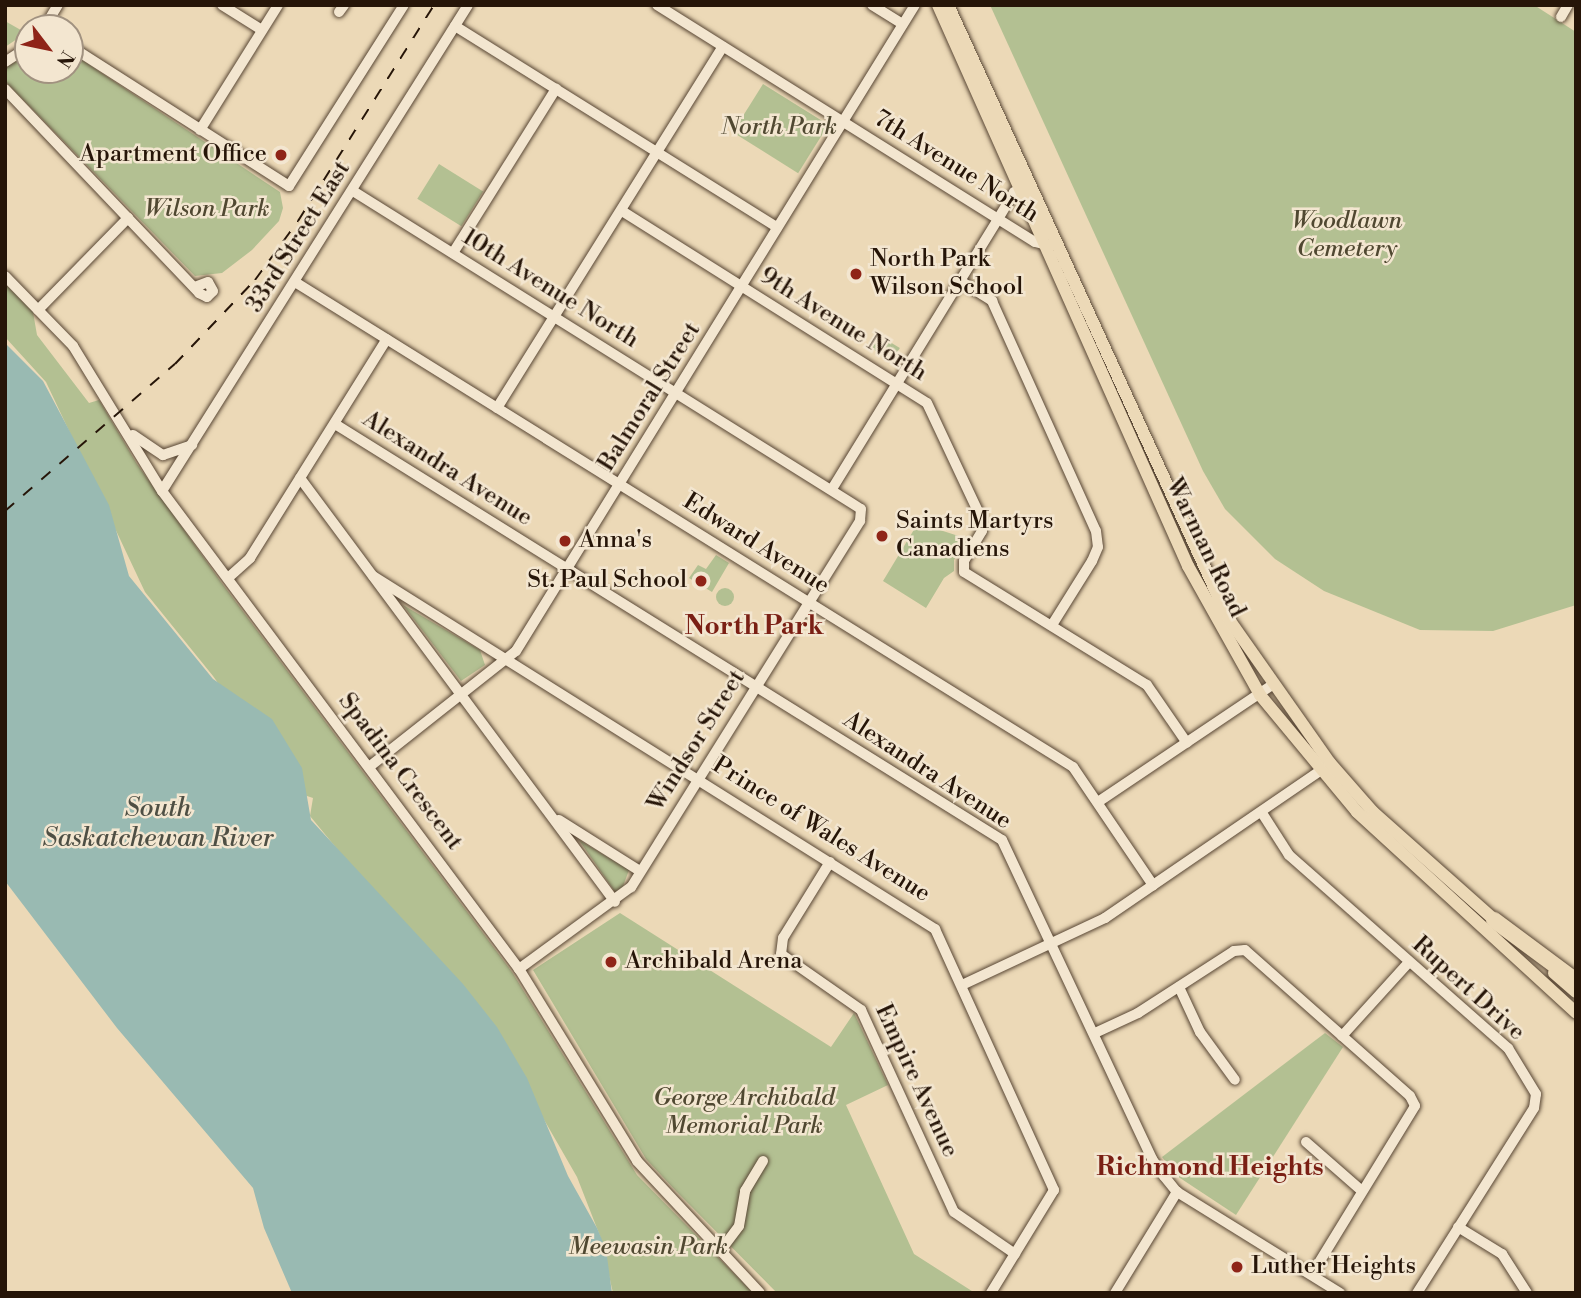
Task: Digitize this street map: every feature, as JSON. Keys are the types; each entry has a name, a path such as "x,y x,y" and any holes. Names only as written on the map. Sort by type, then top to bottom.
{"highway":[{"path":"1494,920 1576,981"}],"main road":[{"name":"Warman Road","path":"938,5 1020,191 1050,246 1228,618 1272,685 1330,763 1373,811 1576,992"},
{"name":"Warman Road","path":"948,5 1199,590 1260,695 1320,772 1412,867 1576,1013"}],"street":[{"path":"222,5 262,30"},
{"path":"201,130 278,5"},
{"path":"84,55 289,186 404,5"},
{"name":"33rd Street East","path":"162,491 468,5"},
{"name":"7th Avenue North","path":"657,5 998,219 1050,246"},
{"path":"872,5 903,24"},
{"name":"Balmoral Street","path":"369,766 463,696 506,660 568,568 678,394 915,5"},
{"path":"1561,17 1568,5"},
{"path":"455,26 778,227"},
{"path":"497,408 723,47"},
{"path":"5,89 195,287"},
{"path":"453,253 556,89"},
{"name":"10th Avenue North","path":"353,191 832,489"},
{"path":"832,489 962,282 1014,192 1020,191"},
{"name":"9th Avenue North","path":"622,211 927,402 981,519 982,531 964,561 964,572 1147,685 1187,743"},
{"path":"38,310 128,218"},
{"name":"Spadina Crescent","path":"5,276 92,372 162,491 519,969 636,1161 760,1293"},
{"name":"Edward Avenue","path":"295,282 1073,767 1153,885"},
{"path":"962,282 992,301 1096,531 1097,547 1091,561 1052,625"},
{"path":"228,578 250,558 387,339"},
{"name":"Alexandra Avenue","path":"335,424 1002,841 1095,1033 1152,1159 1177,1192 1340,1293"},
{"path":"125,428 163,455 194,443"},
{"path":"300,478 615,902"},
{"name":"Windsor Street","path":"519,969 615,902 640,871 862,515 857,505 832,489"},
{"name":"Prince of Wales Avenue","path":"373,576 929,922 961,985 1054,1190 991,1293"},
{"path":"1098,802 1272,685"},
{"path":"961,985 1105,918 1262,813 1330,763"},
{"name":"Rupert Drive","path":"1262,813 1289,855 1508,1048 1536,1094 1534,1108 1417,1293"},
{"path":"553,817 640,871"},
{"name":"Empire Avenue","path":"830,862 782,938 781,954 861,1010 954,1212 1015,1254"},
{"path":"1095,1033 1138,1013 1234,951 1245,950 1342,1036 1415,1106 1312,1274"},
{"path":"1342,1036 1409,962"},
{"path":"1179,987 1200,1032 1235,1080"},
{"path":"1306,1142 1363,1191"},
{"path":"721,1250 739,1226 745,1191 764,1161"},
{"path":"1115,1293 1177,1192"},
{"path":"1458,1227 1502,1254 1527,1293"}],"green space":[{"name":"Woodlawn Cemetery","path":"990,5 1534,5 1576,32 1576,605 1493,631 1420,630 1324,591 1275,559 1225,509 1203,471"},
{"path":"5,21 14,26 14,41 5,47"},
{"name":"Wilson Park","path":"84,61 280,192 283,208 279,221 252,250 222,273 195,276 5,81 5,68 14,63 14,84 84,84"},
{"name":"North Park","path":"763,84 828,125 798,173 733,132"},
{"path":"439,164 483,192 461,226 417,199"},
{"name":"Meewasin Park","path":"5,284 33,312 37,335 89,403 99,400 137,464 221,582 512,972 637,1175 753,1293 613,1293 600,1236 577,1177 508,1057 310,816 313,798 295,792 213,676 145,592 46,382 5,337"},
{"path":"875,333 900,348 892,361 867,346"},
{"path":"918,523 968,539 954,560 954,571 944,578 926,608 883,581"},
{"path":"716,555 729,563 712,592 689,578 698,565 706,569"},
{"path":"721,588 729,588 734,597 732,604 721,606 716,601 716,593"},
{"path":"403,605 480,650 485,665 461,681"},
{"path":"579,840 629,870 622,889 615,892"},
{"name":"George Archibald Memorial Park","path":"620,913 831,1047 854,1013 888,1085 846,1105 914,1254 975,1293 777,1293 646,1159 533,970"},
{"path":"1325,1033 1343,1047 1236,1215 1177,1176 1162,1157"}],"water":[{"name":"South Saskatchewan River","path":"5,343 43,381 109,505 129,576 213,679 272,719 302,768 311,820 463,984 497,1027 527,1078 568,1176 597,1228 606,1249 612,1293 292,1293 264,1228 253,1188 117,1028 5,881"}],"railway":[{"path":"5,511 175,364 255,280 298,221 434,5"}],"place":[{"name":"Apartment Office","path":"281,155"},
{"name":"North Park Wilson School","path":"856,274"},
{"name":"Saints Martyrs Canadiens","path":"882,536"},
{"name":"Anna's","path":"565,541"},
{"name":"St. Paul School","path":"701,581"},
{"name":"Archibald Arena","path":"611,962"},
{"name":"Luther Heights","path":"1237,1267"}],"district":[{"name":"North Park","path":"754,627"},
{"name":"Richmond Heights","path":"1210,1168"}]}
